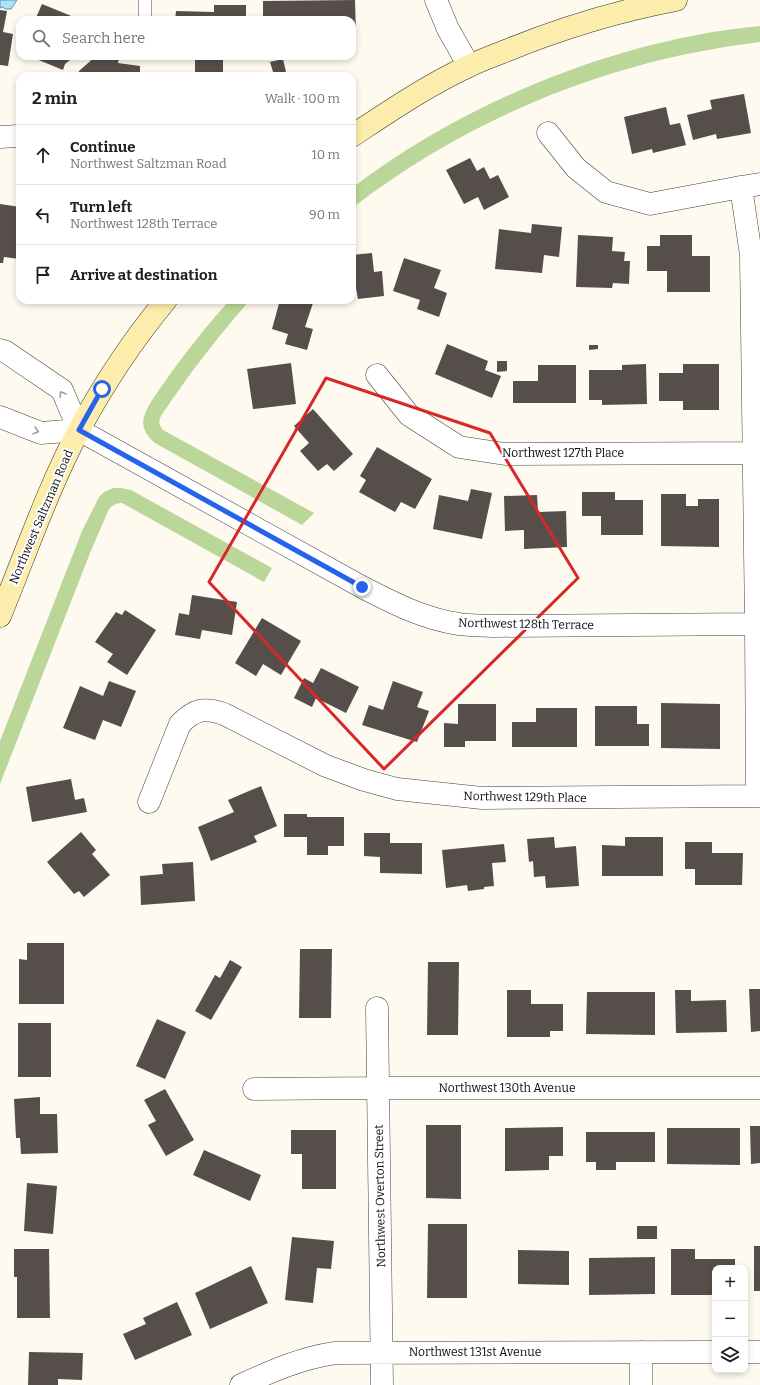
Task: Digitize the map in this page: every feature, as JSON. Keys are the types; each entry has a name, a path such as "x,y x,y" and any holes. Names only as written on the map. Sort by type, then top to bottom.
{"main road":[{"path":"356,133 412,97 469,66 538,38 609,15 676,0"},
{"name":"Northwest Saltzman Road","path":"0,616 42,510 79,430 123,356 163,304"}],"street":[{"path":"436,0 448,29 469,66"},
{"path":"548,133 576,168 606,192 650,204 750,186 757,453 756,624 758,796"},
{"path":"0,350 6,352 62,390 79,430 41,433 0,417"},
{"name":"Northwest 127th Place","path":"377,375 408,414 459,447 505,454 757,453"},
{"name":"Northwest 128th Terrace","path":"79,430 362,587 399,606 430,618 460,624 493,626 756,624"},
{"name":"Northwest 129th Place","path":"149,802 180,724 190,714 198,710 213,710 224,714 326,766 364,780 397,789 482,798 758,796"},
{"name":"Northwest Overton Street","path":"377,1008 382,1385"},
{"name":"Northwest 130th Avenue","path":"254,1090 378,1088 760,1088"},
{"path":"641,1352 641,1385"},
{"name":"Northwest 131st Avenue","path":"241,1385 292,1363 316,1356 335,1353 712,1352"},
{"path":"748,1352 760,1352"}],"lane":[{"path":"144,14 145,0"}],"highlighted area":[{"path":"326,378 490,433 578,578 384,769 209,582"}],"green space":[{"path":"760,26 760,42 705,51 650,63 597,78 545,97 495,120 445,146 398,175 356,205 356,185 396,157 443,128 493,102 598,60 653,45 707,33"},
{"path":"227,304 247,304 215,342 182,386 161,416 159,420 160,425 163,430 314,513 302,525 155,443 147,435 143,421 147,409 177,365"},
{"path":"113,488 131,490 272,568 264,582 122,503 112,506 109,509 90,553 0,784 0,741 82,531 99,497 104,492"}],"water":[{"path":"0,0 17,0 11,9 6,9 2,7 0,8"}],"building":[{"path":"355,0 355,16 263,16 263,1"},
{"path":"42,4 71,16 37,16"},
{"path":"214,5 246,5 246,16 175,16 176,11 214,12"},
{"path":"0,10 7,11 3,32 13,34 8,66 0,65"},
{"path":"39,60 70,60 65,64 63,70"},
{"path":"91,60 118,60 118,63 140,66 140,72 79,71"},
{"path":"195,60 223,60 223,72 195,72"},
{"path":"283,60 286,72 273,72 270,62"},
{"path":"744,94 751,133 717,139 716,134 693,140 687,115 712,109 710,100"},
{"path":"666,107 670,125 680,123 686,145 653,153 652,149 632,154 624,117"},
{"path":"470,158 477,171 484,167 490,179 498,175 509,197 484,210 478,197 464,204 446,170"},
{"path":"0,204 16,206 16,258 4,257 3,263 0,263"},
{"path":"532,224 562,227 559,257 544,255 542,273 495,269 499,229 531,233"},
{"path":"578,235 613,237 612,251 625,252 624,261 630,261 629,284 613,283 612,288 576,287"},
{"path":"660,235 692,235 692,256 710,256 710,292 667,292 667,271 647,271 647,246 660,246"},
{"path":"372,253 374,272 382,271 384,296 358,299 356,288 356,255"},
{"path":"404,258 441,270 434,288 447,293 439,317 417,309 420,300 393,291"},
{"path":"279,304 313,304 305,327 313,329 307,350 285,344 288,334 272,329"},
{"path":"447,344 488,361 485,370 501,376 492,398 435,374"},
{"path":"589,345 598,345 598,349 589,350"},
{"path":"497,361 507,361 507,371 497,372"},
{"path":"291,363 296,404 253,409 247,369"},
{"path":"646,364 647,404 602,405 602,400 589,400 589,370 622,370 622,365"},
{"path":"683,364 719,364 719,410 683,410 683,401 659,401 659,373 683,373"},
{"path":"538,365 576,365 576,403 513,403 513,381 538,381"},
{"path":"313,409 353,454 334,471 327,464 318,471 300,451 309,443 294,426"},
{"path":"377,447 432,479 415,509 401,502 395,512 359,492 366,480 360,476"},
{"path":"471,489 492,493 482,539 433,529 439,495 468,501"},
{"path":"582,492 615,492 615,500 643,500 643,535 601,535 601,516 582,516"},
{"path":"661,494 686,494 686,506 698,506 698,499 719,499 719,547 661,546"},
{"path":"537,495 538,512 566,511 567,547 524,549 524,530 505,531 504,496"},
{"path":"192,595 237,602 232,635 202,630 200,639 175,635 179,613 189,615"},
{"path":"125,610 156,630 127,675 107,662 113,654 95,642 116,612 122,615"},
{"path":"262,618 301,641 281,675 263,664 256,676 235,663"},
{"path":"321,668 359,687 346,713 316,698 312,707 294,698 304,678 313,683"},
{"path":"109,681 136,691 121,727 103,720 95,740 63,728 80,686 103,696"},
{"path":"393,681 423,692 417,707 429,711 417,742 362,725 369,705 383,710"},
{"path":"661,703 720,704 720,749 661,748"},
{"path":"458,704 496,704 496,741 465,741 465,747 444,747 444,723 458,724"},
{"path":"595,706 637,706 637,724 649,724 649,746 595,746"},
{"path":"536,708 577,708 577,747 512,747 512,722 536,722"},
{"path":"71,779 75,800 84,798 87,812 32,822 26,787"},
{"path":"261,786 277,826 254,836 257,842 211,861 198,827 234,812 228,800"},
{"path":"284,814 307,814 307,817 344,817 344,846 328,846 328,855 307,855 307,837 284,837"},
{"path":"81,832 96,850 92,854 110,875 84,897 79,891 74,894 47,862"},
{"path":"364,833 390,833 390,843 422,843 422,874 380,873 380,857 364,856"},
{"path":"554,837 555,848 576,846 579,886 546,888 545,876 534,877 533,861 529,862 527,839"},
{"path":"625,837 663,837 663,876 602,876 602,845 625,846"},
{"path":"685,842 712,842 712,853 743,853 742,885 695,885 695,869 685,869"},
{"path":"504,844 506,862 492,863 494,886 468,891 467,885 446,888 442,850"},
{"path":"193,862 195,901 141,905 140,876 163,874 162,864"},
{"path":"27,943 64,943 64,1004 19,1004 19,959 27,960"},
{"path":"300,949 332,949 331,1018 299,1018"},
{"path":"230,960 242,967 211,1020 195,1011 215,975 220,978"},
{"path":"428,962 459,962 458,1035 427,1035"},
{"path":"749,989 760,989 760,1031 751,1032"},
{"path":"507,990 531,990 531,1004 563,1004 563,1031 550,1031 550,1037 507,1037"},
{"path":"675,990 691,990 691,1001 726,1000 727,1032 676,1033"},
{"path":"587,992 655,992 655,1035 586,1034"},
{"path":"157,1019 186,1032 165,1079 136,1066"},
{"path":"18,1023 51,1023 51,1077 18,1077"},
{"path":"165,1089 194,1140 166,1156 148,1125 156,1121 144,1100"},
{"path":"40,1097 40,1114 57,1114 58,1153 21,1154 20,1138 16,1138 14,1099"},
{"path":"426,1125 461,1125 461,1199 426,1198"},
{"path":"750,1126 760,1126 760,1163 751,1164"},
{"path":"563,1127 563,1156 549,1156 549,1170 505,1171 505,1128"},
{"path":"667,1128 740,1128 740,1165 667,1164"},
{"path":"291,1130 336,1130 336,1189 302,1189 302,1154 291,1154"},
{"path":"586,1132 655,1132 655,1162 616,1162 616,1170 596,1170 596,1162 586,1162"},
{"path":"204,1150 261,1175 250,1201 193,1175"},
{"path":"27,1183 57,1186 53,1234 24,1231"},
{"path":"428,1224 467,1224 467,1298 427,1298"},
{"path":"637,1226 657,1226 657,1239 637,1239"},
{"path":"292,1237 334,1241 331,1269 317,1268 313,1303 285,1300"},
{"path":"754,1246 760,1246 760,1291 754,1291"},
{"path":"14,1249 49,1249 50,1318 17,1318 17,1277 14,1277"},
{"path":"671,1249 695,1249 695,1259 735,1259 735,1265 712,1265 712,1295 671,1295"},
{"path":"518,1250 569,1251 569,1285 518,1284"},
{"path":"655,1257 655,1294 589,1295 589,1258"},
{"path":"251,1266 268,1303 210,1329 195,1293"},
{"path":"177,1302 192,1335 135,1360 123,1334 146,1324 143,1318"},
{"path":"29,1352 83,1353 82,1380 58,1379 58,1385 28,1385"}],"route":[{"path":"102,389 79,430 362,587"}]}
